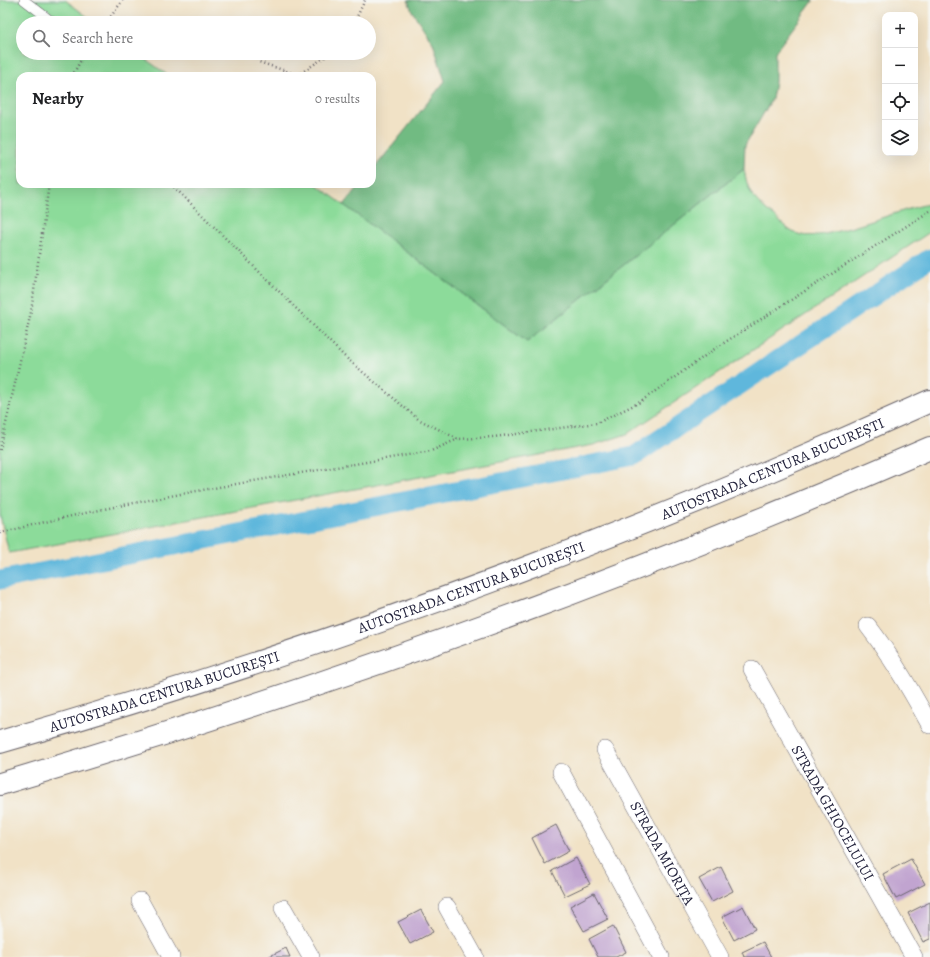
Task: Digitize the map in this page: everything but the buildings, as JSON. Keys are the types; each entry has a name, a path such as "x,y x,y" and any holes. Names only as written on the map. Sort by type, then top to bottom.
{"highway":[{"name":"AUTOSTRADA CENTURA BUCUREȘTI","path":"0,742 187,686 490,581 660,515 862,432 930,402"},
{"path":"0,784 206,722 423,648 636,569 772,515 930,448"}],"street":[{"path":"868,626 884,646 930,724"},
{"name":"STRADA GHIOCELULUI","path":"752,669 914,957"},
{"name":"STRADA MIORIȚA","path":"605,750 720,957"},
{"path":"561,772 661,957"},
{"path":"140,901 170,957"},
{"path":"447,907 474,957"},
{"path":"283,908 311,957"}],"lane":[{"path":"24,0 45,16"}],"path":[{"path":"111,16 123,0"},
{"path":"357,16 365,0"},
{"path":"74,72 81,60"},
{"path":"257,60 259,62 289,72"},
{"path":"302,72 320,60"},
{"path":"0,450 30,312 48,188"},
{"path":"175,188 344,356 418,419 458,439"},
{"path":"0,533 42,522 176,496 431,451 458,439 494,437 597,423 640,402 716,348 930,211"}],"green space":[{"path":"0,0 65,0 87,16 16,16 16,60 147,60 163,72 16,72 16,188 321,188 527,342 744,169 750,191 757,201 786,228 792,232 806,236 822,235 840,231 899,212 930,204 930,232 627,434 593,445 9,553 0,515"},
{"path":"408,0 814,0 775,52 775,82 772,99 745,145 744,169 527,342 344,205 358,188 376,188 376,166 445,81 433,43 412,11"}],"waterway":[{"path":"0,580 634,456 930,258"}]}
